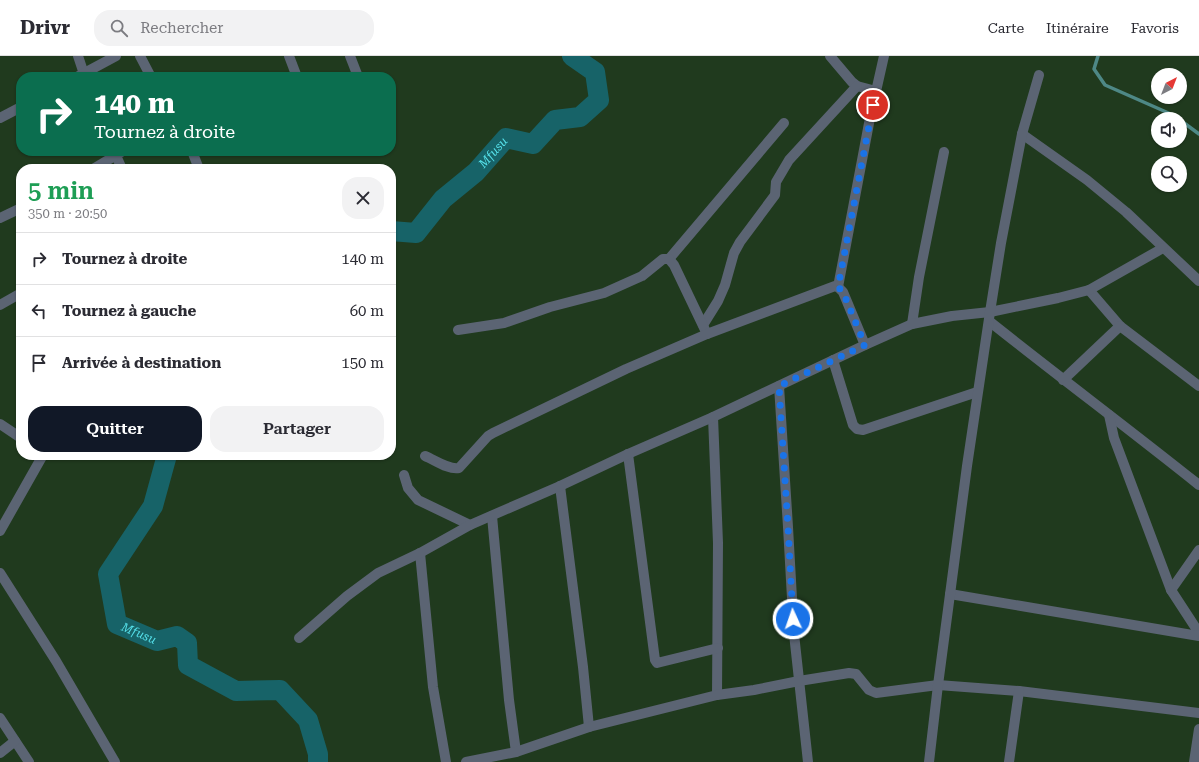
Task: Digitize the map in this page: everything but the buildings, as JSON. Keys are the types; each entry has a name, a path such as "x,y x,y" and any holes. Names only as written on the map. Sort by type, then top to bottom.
{"street":[{"path":"78,56 81,72"},
{"path":"89,72 116,56"},
{"path":"140,56 148,72"},
{"path":"289,56 295,72"},
{"path":"350,56 356,72"},
{"path":"830,56 857,86 876,91"},
{"path":"838,287 884,56"},
{"path":"929,762 977,392 989,317 1001,243 1022,134 1039,75"},
{"path":"703,325 718,301 725,285 734,253 740,242 775,194 776,182 789,160 857,86"},
{"path":"0,118 16,110"},
{"path":"458,330 504,322 550,306 604,294 642,276 663,259 669,259 784,123"},
{"path":"1022,134 1087,180 1126,212 1199,281"},
{"path":"912,324 919,277 944,152"},
{"path":"101,164 113,156"},
{"path":"0,218 16,210"},
{"path":"299,638 347,596 378,573 420,553 470,525 713,417 865,345 912,324 952,316 989,317 1089,290 1163,248"},
{"path":"669,259 674,265 707,334"},
{"path":"425,456 450,467 459,468 488,436 493,433 626,369 707,334 835,286 843,292 865,345"},
{"path":"1089,290 1120,326 1199,386"},
{"path":"0,305 16,296"},
{"path":"989,317 1063,380 1199,485"},
{"path":"1063,380 1120,326"},
{"path":"834,360 854,425 863,430 977,392"},
{"path":"779,386 794,634 808,762"},
{"path":"1109,415 1114,438 1171,590 1199,634"},
{"path":"713,417 718,543 717,695"},
{"path":"0,424 16,435"},
{"path":"628,454 655,660 657,663 718,648"},
{"path":"0,531 39,460"},
{"path":"404,475 408,488 418,500 470,525"},
{"path":"560,486 583,667 589,727"},
{"path":"492,516 509,700 516,752"},
{"path":"1171,590 1199,550"},
{"path":"420,553 433,687 446,762"},
{"path":"0,572 56,661 115,762"},
{"path":"950,594 1199,634"},
{"path":"466,762 516,752 589,727 717,695 849,673 856,674 869,690 876,693 938,685 1019,691 1199,713"},
{"path":"1009,762 1019,691"},
{"path":"0,718 29,762"},
{"path":"1194,762 1199,729"},
{"path":"0,753 15,742"}],"waterway":[{"name":"Mfusu","path":"396,231 416,233 443,199 476,172 506,138 533,144 555,120 580,117 599,100 595,72 572,56"},
{"path":"1098,56 1094,69 1105,85 1166,112"},
{"path":"1187,125 1199,134"},
{"name":"Mfusu","path":"166,460 153,506 108,574 117,624 157,641 177,636 187,643 188,665 236,691 280,690 308,720 318,754 318,762"}],"route":[{"path":"793,619 779,386 865,345 843,292 838,287 873,105"}]}
